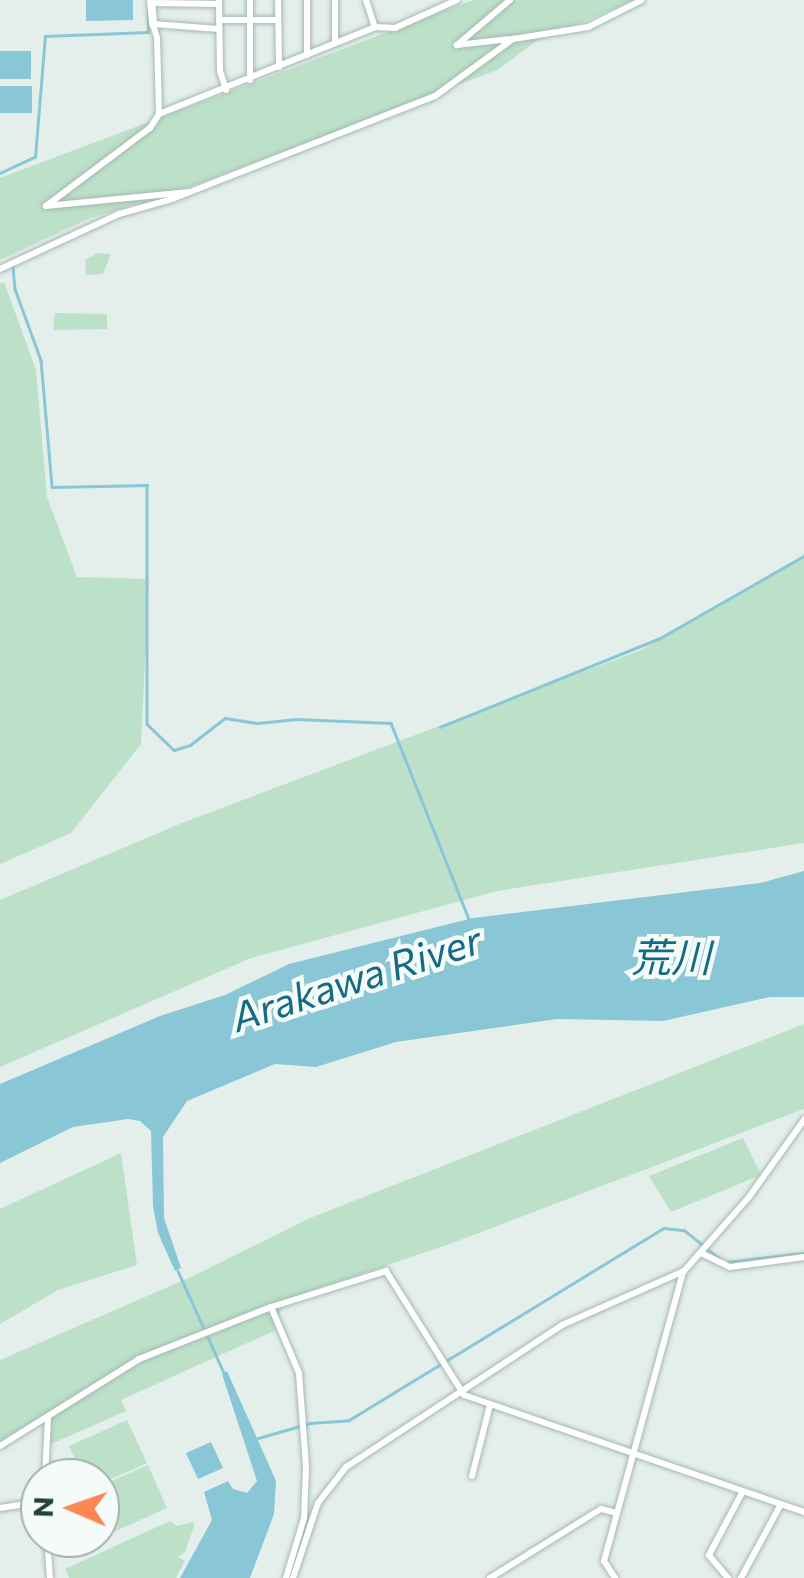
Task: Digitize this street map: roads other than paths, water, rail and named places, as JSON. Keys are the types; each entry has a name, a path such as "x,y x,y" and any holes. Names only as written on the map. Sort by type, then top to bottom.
{"street":[{"path":"250,0 250,80"},
{"path":"278,0 279,67"},
{"path":"307,0 307,55"},
{"path":"335,0 335,43"},
{"path":"366,0 375,27"},
{"path":"159,114 375,27 395,28 457,0"},
{"path":"510,0 457,46 588,26 642,0"},
{"path":"189,192 46,206 150,128 159,114 158,38 153,24 156,1 219,2 220,74 226,90"},
{"path":"153,24 278,20"},
{"path":"0,269 71,234 436,96 512,39"},
{"path":"290,1578 318,1504 338,1475 562,1326 684,1271 764,1177 804,1120"},
{"path":"701,1253 730,1267 804,1257"},
{"path":"0,1446 139,1359 271,1307 386,1271 460,1391 490,1405 804,1512"},
{"path":"615,1578 604,1561 684,1271"},
{"path":"271,1307 299,1373 306,1467 304,1518 290,1578"},
{"path":"472,1476 490,1405"},
{"path":"47,1458 48,1418"},
{"path":"728,1578 709,1555 742,1491"},
{"path":"741,1578 781,1504"},
{"path":"490,1578 600,1508 617,1514"}],"water":[{"path":"86,0 133,0 133,20 86,21"},
{"path":"0,51 31,51 31,79 0,79"},
{"path":"0,86 32,86 32,113 0,113"},
{"name":"荒川","path":"804,871 804,997 770,997 663,1021 557,1019 396,1042 316,1067 275,1064 187,1101 163,1137 164,1218 181,1268 175,1271 158,1233 153,1206 151,1131 140,1121 128,1119 73,1127 0,1163 0,1084 160,1016 225,995 289,964 473,918 760,883"},
{"path":"227,1371 276,1481 274,1514 250,1578 180,1578 212,1520 204,1492 228,1481 233,1489 247,1493 257,1481 222,1374"},
{"path":"211,1442 223,1468 198,1479 186,1453"}],"waterway":[{"path":"0,173 35,157 45,36 148,32 148,1"},
{"name":"Arakawa River","path":"13,266 15,289 41,360 52,487 147,485 147,724 174,750 190,745 225,718 258,723 296,719 391,723 469,919"},
{"path":"440,727 660,638 804,556"},
{"path":"255,1439 310,1423 349,1420 664,1228 684,1230 719,1258"},
{"path":"726,1262 804,1253"},
{"path":"178,1271 224,1373"}]}
